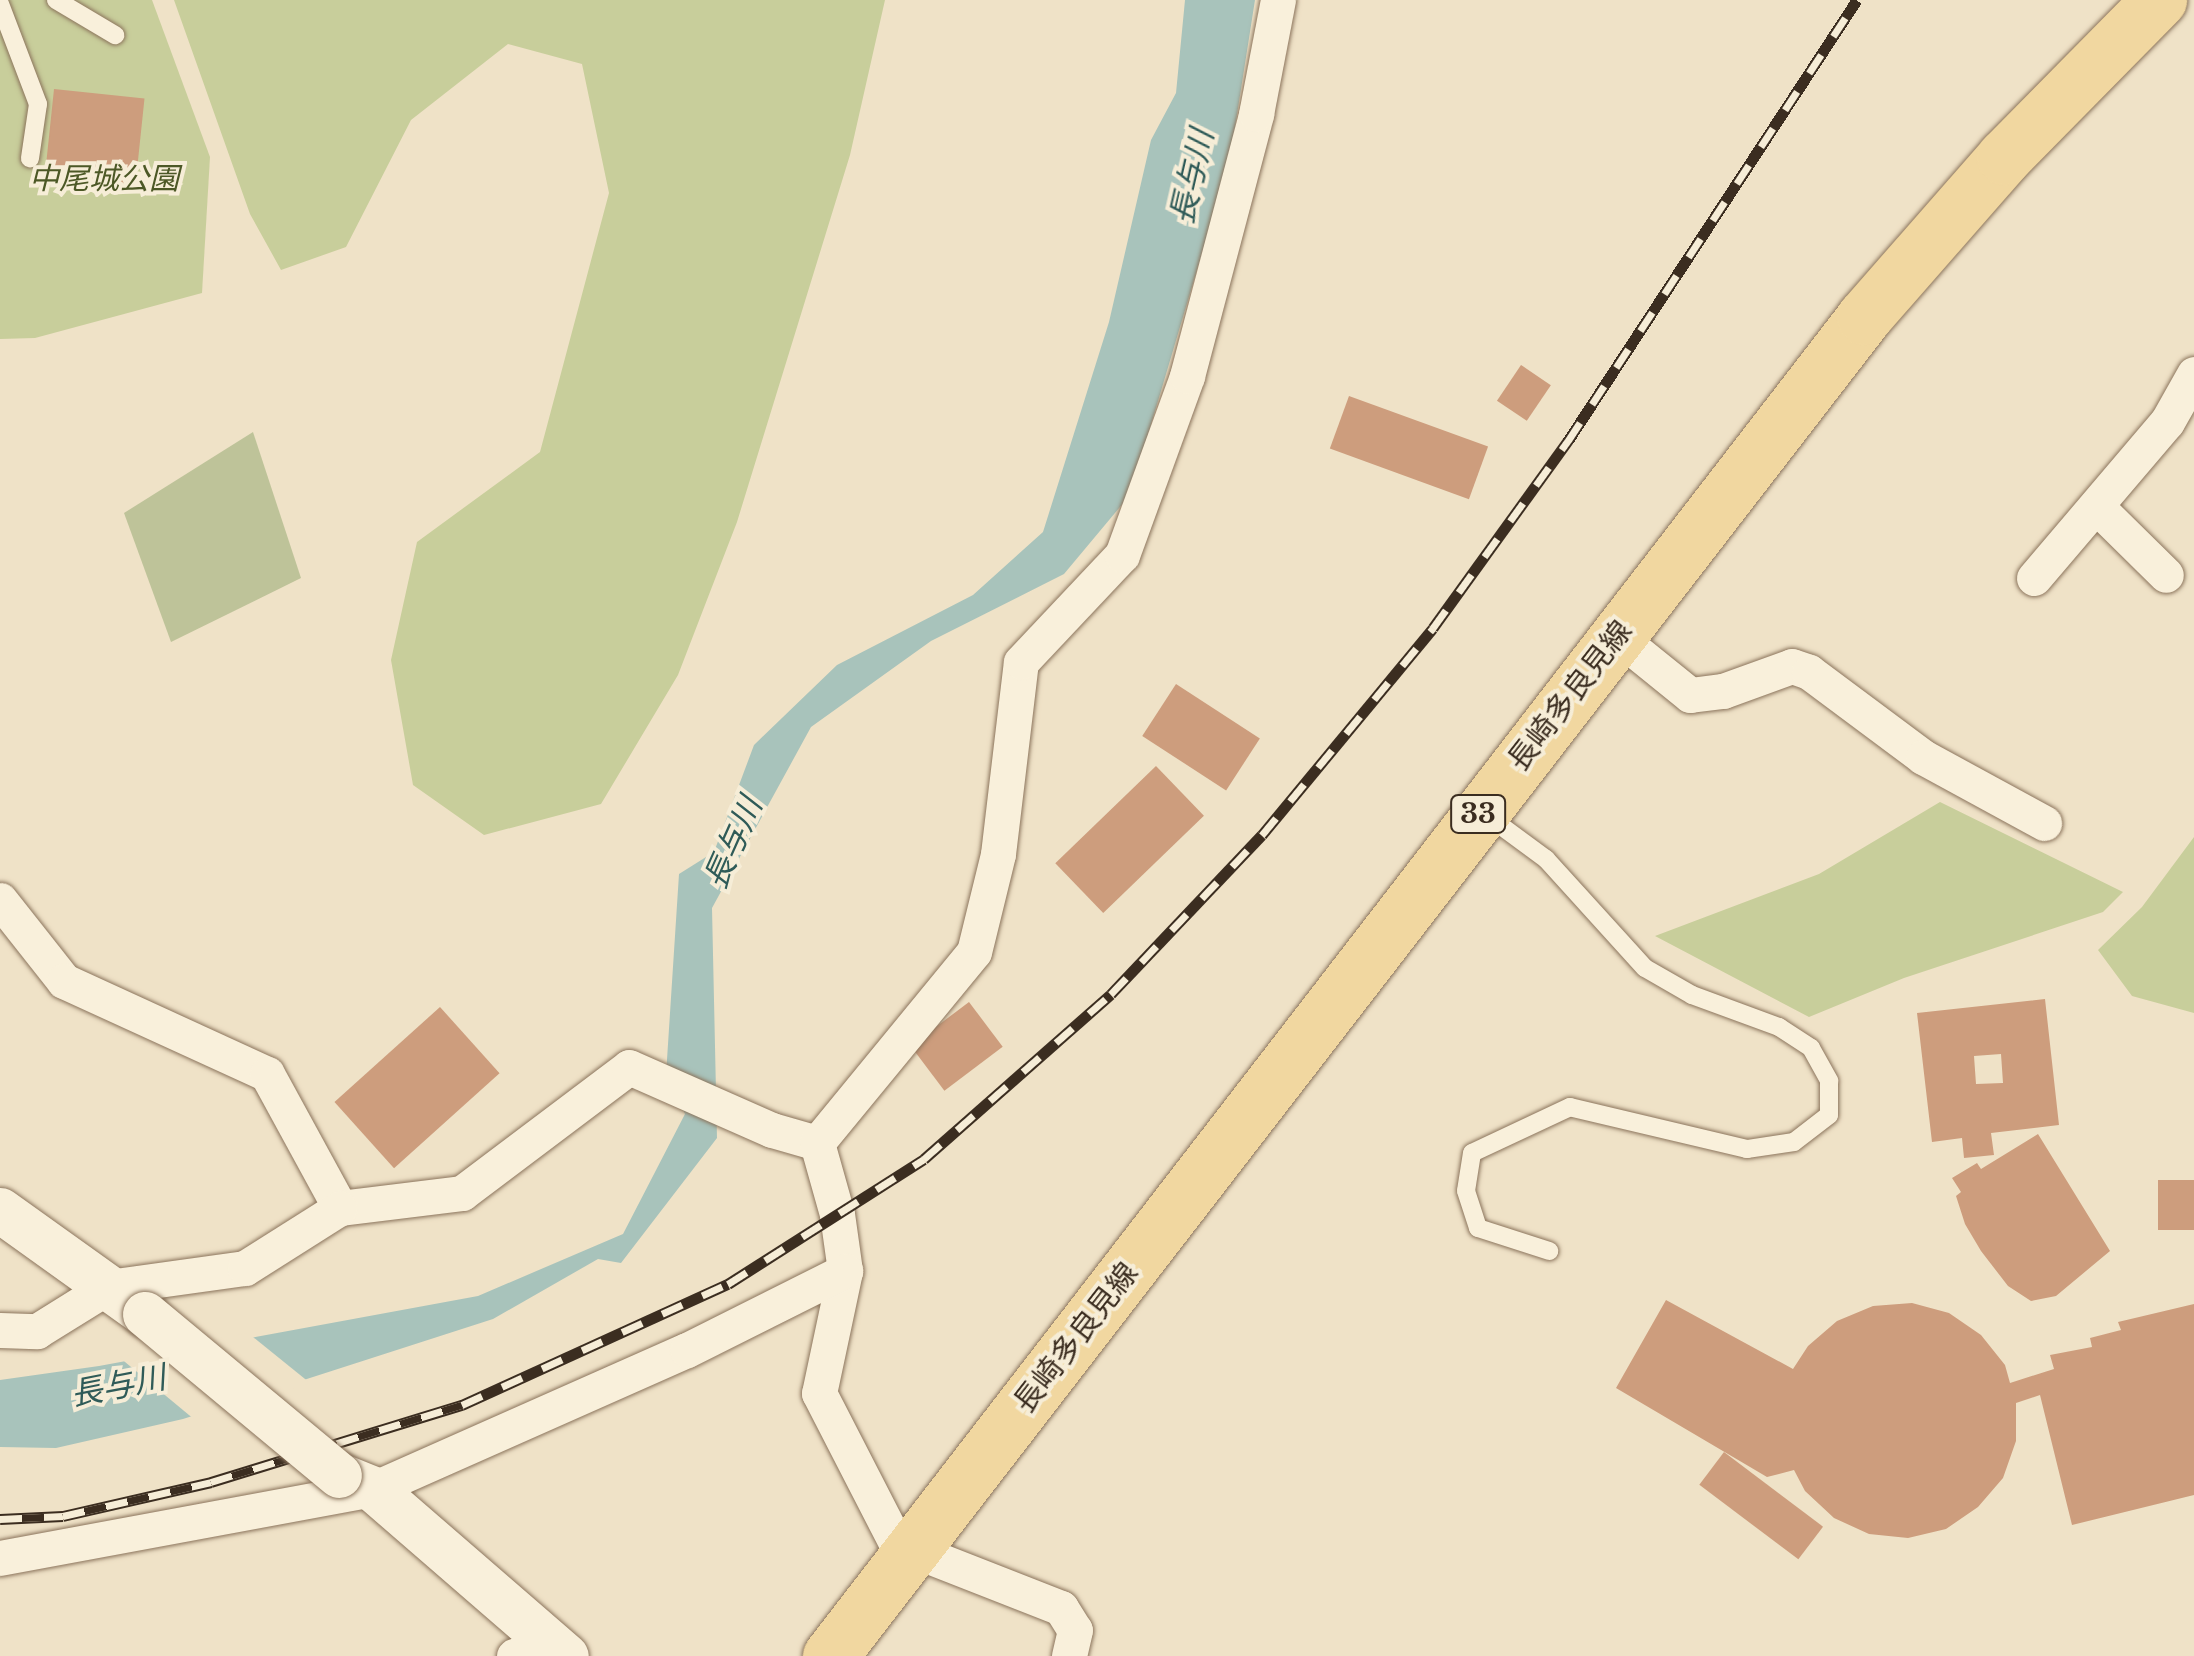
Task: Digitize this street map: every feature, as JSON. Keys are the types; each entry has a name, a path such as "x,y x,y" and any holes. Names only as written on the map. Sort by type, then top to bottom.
{"main road":[{"name":"長崎多良見線","path":"830,1656 1864,317 2004,157 2160,0"}],"street":[{"path":"816,1143 974,952 998,854 1021,662 1122,556 1187,376 1256,114 1278,0"},
{"path":"2034,578 2167,422 2194,374"},
{"path":"2096,506 2166,575"},
{"path":"1616,636 1690,695 1723,691 1792,666 1809,672 1922,757 2044,822"},
{"path":"0,900 64,981 268,1074 340,1208"},
{"path":"0,1330 37,1331 108,1288 245,1268 340,1208 462,1193 629,1067 816,1143"},
{"path":"816,1143 837,1214 845,1271 818,1393 909,1555 1061,1608 1075,1630 1069,1656"},
{"path":"0,1210 146,1314 356,1482 544,1652"},
{"path":"0,1558 356,1482 687,1350 845,1271"}],"lane":[{"path":"56,0 115,35"},
{"path":"0,4 38,104 30,158"},
{"path":"1481,811 1546,859 1645,968 1692,995 1779,1027 1811,1048 1830,1081 1829,1115 1794,1142 1747,1149 1570,1107 1472,1152 1466,1191 1478,1228 1549,1251"}],"green space":[{"name":"中尾城公園","path":"0,0 152,0 210,157 202,293 35,338 0,339"},
{"path":"174,0 885,0 850,155 737,522 678,675 601,804 484,835 413,785 391,660 417,542 540,452 609,193 582,64 508,44 411,120 346,247 281,270 250,214"},
{"path":"253,432 301,578 171,642 124,513"},
{"path":"1940,802 2123,892 2103,912 1904,978 1809,1017 1655,936 1819,874"},
{"path":"2194,837 2194,1013 2132,996 2098,950 2142,907"}],"water":[{"name":"長与川","path":"1185,0 1255,0 1230,159 1130,495 1064,574 931,641 811,727 712,908 717,1138 621,1263 598,1259 493,1319 183,1419 56,1448 0,1447 0,1380 99,1366 478,1296 623,1234 685,1114 666,1075 679,874 714,852 754,745 837,665 973,595 1043,532 1109,322 1151,140 1176,93"}],"pier":[{"path":"248,1333 310,1383 195,1420 119,1357"}],"building":[{"path":"54,89 145,99 135,186 45,177"},
{"path":"1521,365 1551,385 1527,421 1497,401"},
{"path":"1349,396 1488,447 1469,499 1330,449"},
{"path":"1176,684 1260,738 1226,790 1142,736"},
{"path":"1156,766 1204,816 1103,913 1055,863"},
{"path":"2045,999 2059,1125 1991,1133 1994,1155 1964,1158 1962,1138 1932,1142 1917,1013","holes":["2001,1054 2003,1083 1976,1084 1974,1056"]},
{"path":"969,1002 1003,1047 944,1091 911,1046"},
{"path":"440,1007 500,1073 394,1168 334,1102"},
{"path":"2038,1134 2110,1251 2056,1296 2031,1301 2008,1286 1981,1251 1965,1224 1956,1196 1961,1192 1952,1178 1977,1163 1981,1169"},
{"path":"2158,1180 2194,1180 2194,1230 2158,1230"},
{"path":"1666,1300 1793,1369 1808,1346 1837,1321 1873,1306 1912,1303 1949,1313 1981,1335 2005,1365 2010,1383 2054,1369 2050,1355 2092,1347 2090,1338 2121,1330 2118,1322 2194,1304 2194,1495 2072,1525 2040,1395 2016,1403 2016,1441 2003,1478 1978,1507 1946,1529 1908,1538 1869,1534 1834,1518 1805,1491 1794,1470 1767,1477 1616,1388"},
{"path":"1724,1452 1823,1527 1798,1559 1699,1485"}],"railway":[{"path":"0,1519 63,1516 211,1482 462,1405 728,1284 924,1159 1111,994 1262,835 1433,628 1568,441 1857,0"}]}
